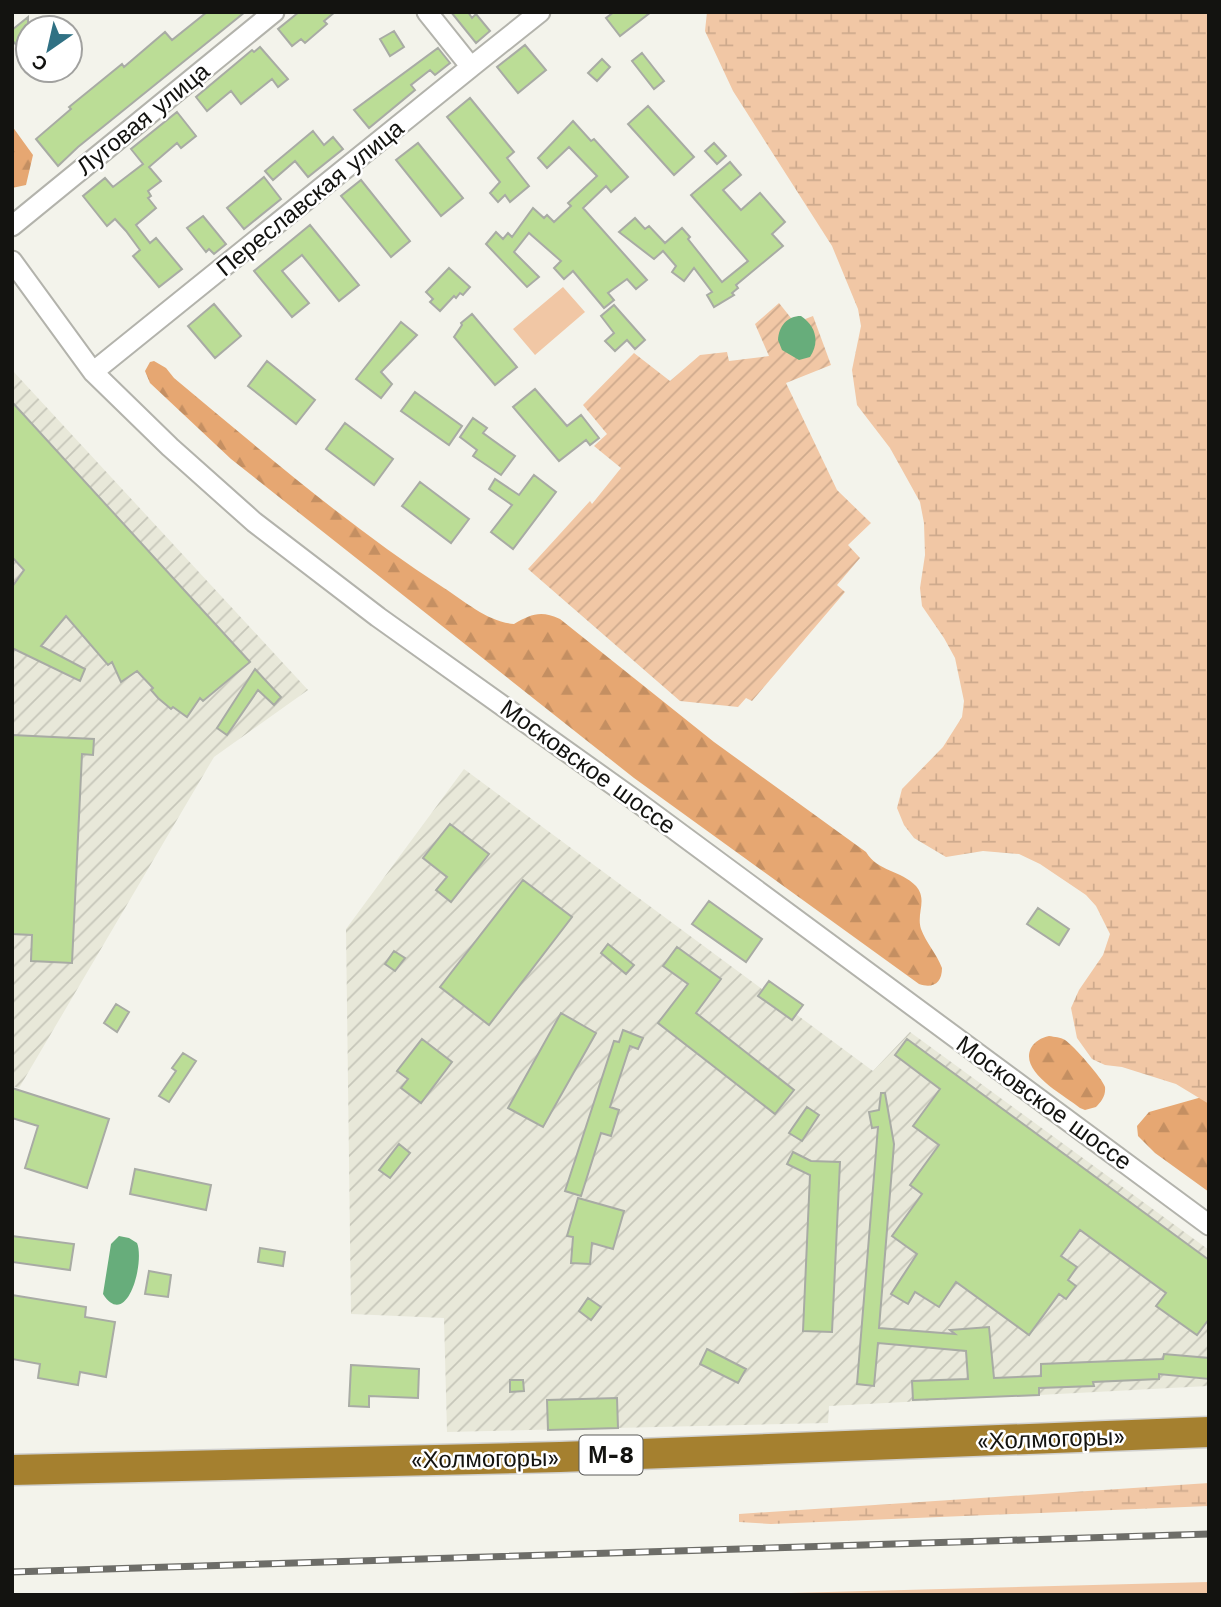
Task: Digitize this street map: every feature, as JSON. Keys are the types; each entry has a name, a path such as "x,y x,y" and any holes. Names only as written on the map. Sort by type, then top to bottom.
{"highway":[{"name":"«Холмогоры»","path":"12,1470 574,1456 1209,1433"}],"street":[{"name":"Луговая улица","path":"12,226 274,12"},
{"path":"427,12 471,67"},
{"name":"Переславская улица","path":"93,372 540,12"},
{"name":"Московское шоссе","path":"12,261 93,372 170,447 264,530 379,618 641,805 1209,1225"}],"shaded area":[{"path":"801,316 813,329 816,340 810,357 799,360 782,350 778,340 785,323"},
{"path":"12,370 308,690 214,757 19,1088 12,1086"},
{"path":"464,769 873,1071 910,1032 1209,1250 1208,1386 829,1406 828,1423 447,1432 444,1318 351,1314 346,929"},
{"path":"119,1236 137,1243 139,1252 132,1290 120,1304 112,1303 103,1294 111,1244"}],"green space":[{"path":"707,12 1209,12 1209,1104 1176,1084 1092,1059 1077,1038 1071,1008 1079,990 1103,955 1110,934 1096,906 1086,895 1040,864 1019,854 983,851 946,857 914,838 904,825 897,808 902,789 943,747 962,717 964,701 955,658 922,606 920,588 925,555 920,502 890,448 857,405 852,370 861,326 858,309 832,246 733,91 705,31"},
{"path":"12,126 33,155 26,185 12,188"},
{"path":"563,287 585,312 535,355 513,329"},
{"path":"779,303 795,323 813,316 831,365 786,383 837,490 871,523 848,545 860,558 837,585 845,592 752,701 746,698 738,707 680,701 528,569 590,501 592,504 621,468 594,446 607,434 583,405 634,353 670,381 700,355 727,352 729,361 769,356 755,324"},
{"path":"154,361 166,368 174,378 306,487 408,564 495,620 514,624 542,614 560,619 714,742 866,852 877,864 910,881 921,896 921,929 942,968 936,984 919,984 634,778 231,459 150,383 145,371 150,362"},
{"path":"1049,1036 1069,1043 1103,1083 1105,1093 1096,1107 1085,1110 1080,1108 1045,1082 1031,1066 1029,1057 1034,1043"},
{"path":"1209,1095 1209,1192 1155,1153 1138,1136 1137,1126 1149,1112"},
{"path":"1209,1483 1209,1506 771,1524 739,1522 739,1514"},
{"path":"1209,1582 1209,1595 713,1595"}],"building":[{"path":"207,12 245,12 58,166 36,139 71,109 69,107 122,64 124,67 165,32 172,40"},
{"path":"299,12 335,12 324,21 327,24 305,43 301,39 292,46 278,29"},
{"path":"451,12 468,12 472,18 476,14 490,31 476,43"},
{"path":"614,12 651,12 620,36 606,18"},
{"path":"394,31 404,47 390,56 380,39"},
{"path":"525,45 546,70 518,93 497,67"},
{"path":"260,47 288,79 278,87 272,79 241,104 231,91 207,111 196,97 252,50 254,52"},
{"path":"438,48 450,63 435,75 430,70 411,85 415,90 369,128 354,110"},
{"path":"642,53 664,81 654,89 632,61"},
{"path":"602,59 610,67 597,81 588,73"},
{"path":"470,98 514,152 507,158 529,186 510,202 505,195 498,202 490,193 500,182 447,117"},
{"path":"648,106 694,157 674,175 628,124"},
{"path":"177,112 196,136 181,148 177,143 149,167 161,181 148,191 151,196 148,198 156,208 136,225 150,243 156,238 182,269 159,287 133,256 140,250 126,231 115,219 107,226 83,196 105,178 113,187 143,164 131,149"},
{"path":"573,121 591,141 594,139 628,177 611,192 606,186 583,208 647,280 636,289 627,279 608,293 614,300 604,308 573,271 564,279 554,268 561,261 529,233 514,252 539,277 527,287 486,244 496,232 503,239 508,233 512,237 533,208 544,218 547,215 554,222 571,206 568,203 597,176 569,147 547,168 538,158"},
{"path":"313,131 324,145 333,137 343,149 308,177 295,161 273,180 265,171"},
{"path":"418,143 463,198 441,216 396,160"},
{"path":"714,143 726,156 717,164 705,151"},
{"path":"730,162 741,175 723,190 741,210 760,193 785,222 772,234 783,246 736,285 738,288 732,293 734,295 714,307 707,295 712,292 694,268 684,281 672,272 676,266 663,251 654,259 619,232 635,218 645,229 649,226 665,243 682,228 722,282 748,261 691,195"},
{"path":"264,177 281,199 244,229 227,208"},
{"path":"361,180 410,241 391,257 341,196"},
{"path":"203,216 226,244 214,254 209,249 206,252 187,228"},
{"path":"310,225 359,285 339,301 302,255 282,271 309,303 292,317 254,271"},
{"path":"449,268 470,287 463,295 460,293 456,298 454,296 440,311 430,302 433,299 426,292"},
{"path":"214,304 241,336 215,358 188,326"},
{"path":"614,305 645,340 635,349 627,340 615,351 605,341 614,333 601,316"},
{"path":"472,314 517,367 495,385 454,337 461,323"},
{"path":"401,322 417,335 381,372 392,384 381,398 356,379"},
{"path":"267,361 315,400 296,424 248,386"},
{"path":"535,389 567,426 581,415 599,438 590,445 586,440 559,461 513,407"},
{"path":"415,392 462,426 449,445 401,411"},
{"path":"12,402 250,662 203,701 200,698 187,717 158,698 151,690 153,688 137,671 121,682 112,662 108,665 66,616 41,646 85,669 80,681 12,648 12,587 24,570 12,557"},
{"path":"473,418 487,428 483,433 515,456 501,475 473,456 477,450 460,437"},
{"path":"345,423 393,459 374,485 326,449"},
{"path":"534,475 556,492 513,549 491,532 512,505 489,489 495,479 519,495"},
{"path":"420,482 469,519 451,543 402,506"},
{"path":"255,669 281,697 274,705 258,690 227,735 217,728"},
{"path":"12,735 94,739 93,755 82,754 72,963 31,961 32,935 12,934"},
{"path":"450,824 489,854 451,902 436,890 447,877 423,858"},
{"path":"523,880 572,917 489,1025 440,987"},
{"path":"709,901 762,939 746,962 692,924"},
{"path":"1038,908 1069,929 1059,945 1027,924"},
{"path":"608,944 634,965 626,974 601,953"},
{"path":"677,947 721,979 696,1013 794,1090 775,1114 658,1023 688,984 663,966"},
{"path":"394,951 405,958 395,971 385,964"},
{"path":"769,981 803,1005 792,1020 758,996"},
{"path":"116,1004 129,1012 117,1032 104,1023"},
{"path":"561,1013 596,1033 543,1127 508,1108"},
{"path":"623,1030 643,1038 638,1049 630,1046 610,1107 619,1110 611,1136 601,1133 581,1196 565,1191 614,1041 619,1042"},
{"path":"422,1039 452,1062 421,1103 401,1088 408,1079 397,1071"},
{"path":"907,1039 1209,1260 1209,1319 1197,1335 1156,1306 1166,1293 1080,1230 1061,1256 1077,1267 1068,1280 1076,1286 1066,1299 1059,1294 1029,1335 956,1282 939,1307 915,1292 908,1304 891,1294 917,1254 892,1236 922,1194 910,1185 939,1145 913,1126 940,1089 895,1055"},
{"path":"183,1053 196,1061 169,1102 159,1096 176,1071 172,1068"},
{"path":"12,1088 109,1119 87,1188 25,1168 38,1126 12,1118"},
{"path":"881,1093 885,1093 894,1144 879,1328 955,1334 950,1330 989,1327 994,1378 1041,1376 1041,1364 1163,1359 1164,1354 1209,1358 1209,1379 1159,1374 1159,1379 1093,1382 1094,1386 1039,1388 1039,1395 913,1400 912,1381 968,1379 966,1351 878,1343 874,1386 857,1384 878,1127 872,1128 869,1112 879,1110"},
{"path":"807,1107 819,1115 802,1141 789,1133"},
{"path":"399,1144 410,1153 390,1178 379,1170"},
{"path":"793,1152 811,1161 840,1162 832,1332 803,1331 810,1175 787,1164"},
{"path":"135,1169 211,1185 206,1210 130,1194"},
{"path":"578,1198 624,1211 613,1249 592,1243 590,1264 571,1263 573,1237 567,1236"},
{"path":"12,1236 74,1244 70,1270 12,1262"},
{"path":"260,1248 285,1252 283,1266 258,1262"},
{"path":"149,1271 171,1275 168,1297 145,1294"},
{"path":"12,1295 86,1307 85,1317 115,1322 106,1377 80,1372 78,1385 38,1378 40,1364 12,1359"},
{"path":"588,1298 601,1307 591,1320 579,1311"},
{"path":"707,1349 746,1369 738,1383 700,1364"},
{"path":"351,1365 419,1369 418,1398 369,1396 369,1407 349,1406"},
{"path":"510,1380 523,1380 524,1391 510,1392"},
{"path":"617,1398 618,1428 548,1430 547,1400"}],"railway":[{"path":"12,1572 1209,1534"}]}
